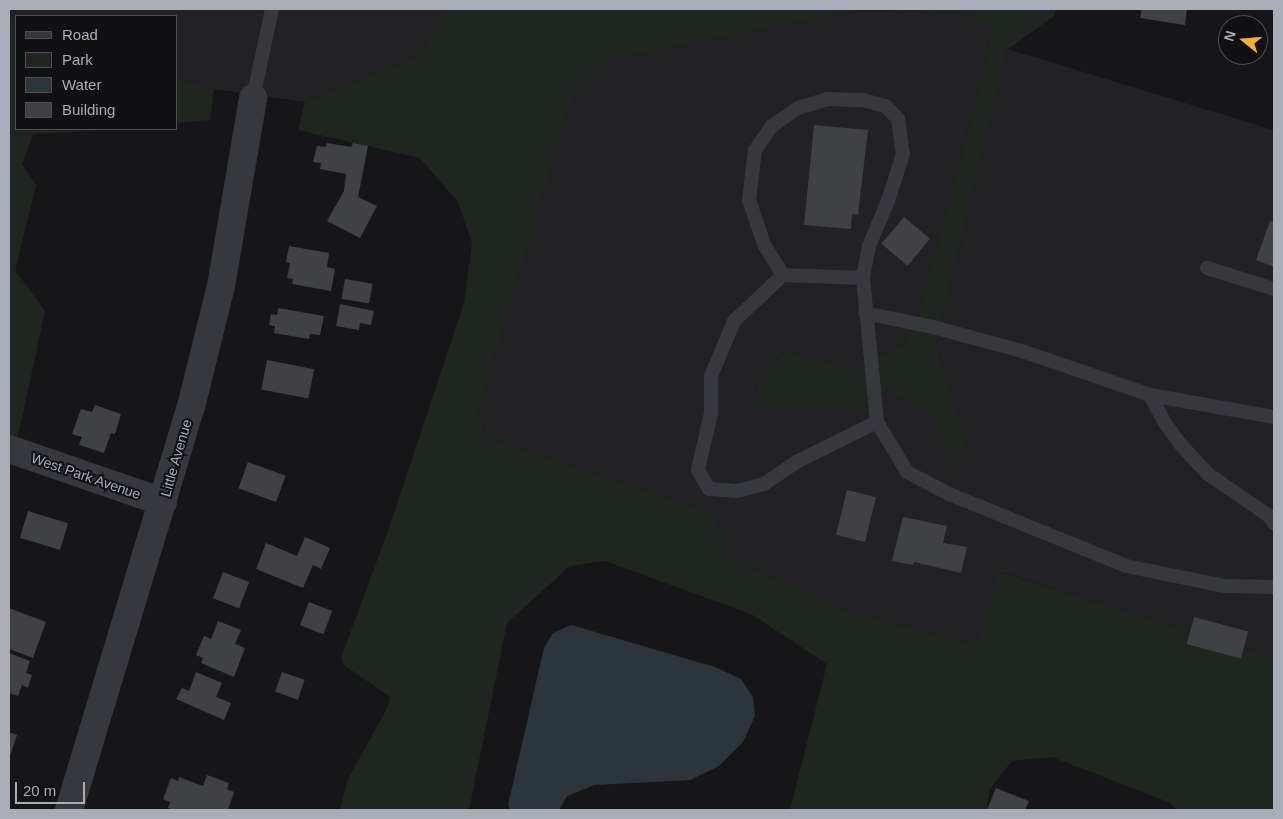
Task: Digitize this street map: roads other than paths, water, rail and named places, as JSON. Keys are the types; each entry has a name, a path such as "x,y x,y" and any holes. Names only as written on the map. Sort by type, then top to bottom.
{"street":[{"name":"Little Avenue","path":"69,810 191,407 221,286 253,98"},
{"name":"West Park Avenue","path":"9,449 163,502"}],"lane":[{"path":"253,98 272,9"},
{"path":"783,275 764,244 748,200 754,150 772,126 798,108 827,99 863,100 886,106 898,119 903,154 888,201 868,246 863,278 865,313 877,422 907,472 958,498 1126,566 1224,586 1274,588"},
{"path":"1208,268 1274,289"},
{"path":"863,278 783,275 734,321 711,376 711,413 698,470 709,489 737,491 764,484 798,461 877,422"},
{"path":"865,313 933,327 1016,350 1150,395 1274,417"},
{"path":"1150,395 1175,438 1208,474 1270,516 1274,523"}],"water":[{"path":"571,625 715,667 741,679 753,697 755,716 743,742 719,766 690,780 595,785 567,796 559,810 510,810 508,805 544,648 553,633"}]}
